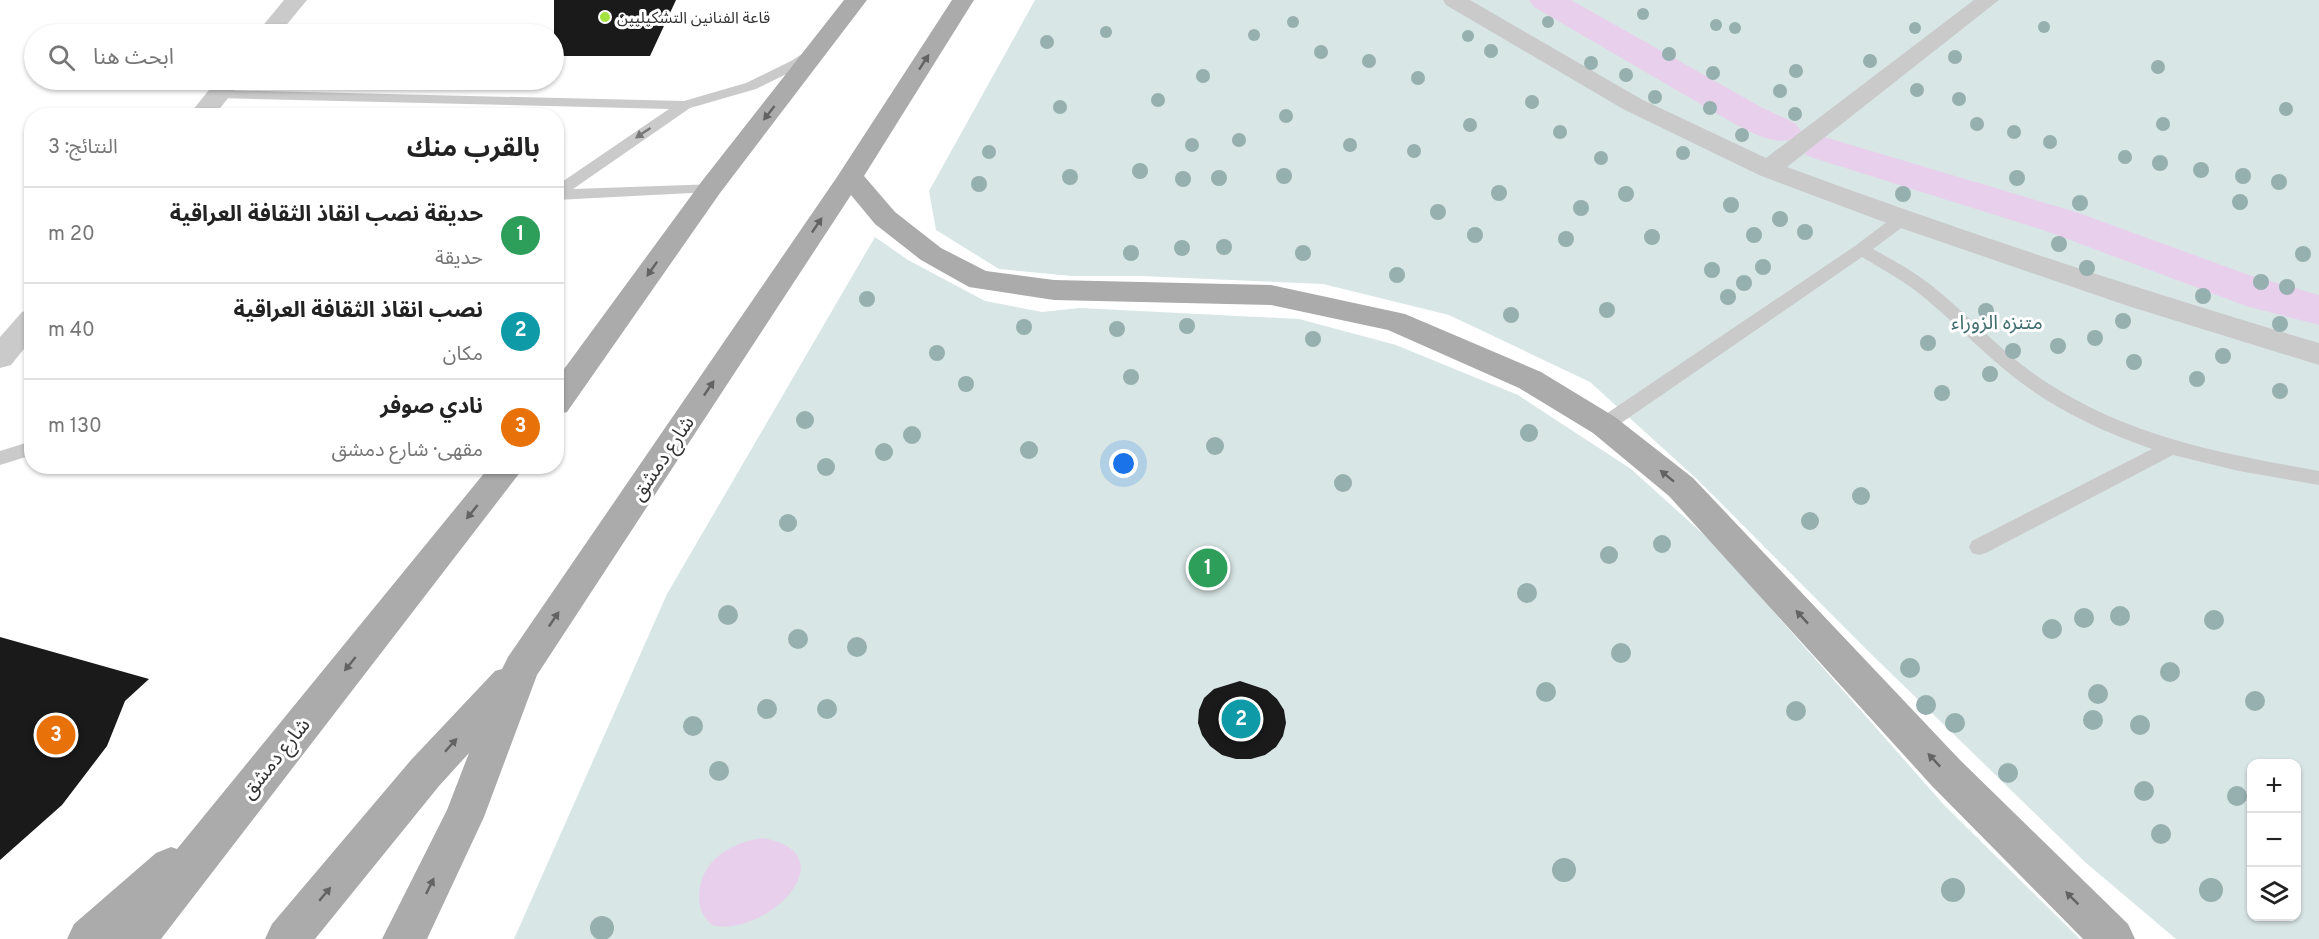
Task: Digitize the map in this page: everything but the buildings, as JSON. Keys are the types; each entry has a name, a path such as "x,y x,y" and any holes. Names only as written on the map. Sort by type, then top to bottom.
{"main road":[{"path":"564,393 711,187 856,0"},
{"name":"شارع دمشق","path":"404,939 464,817 521,668 850,177 963,0"},
{"path":"850,177 885,218 931,254 979,280 1054,290 1271,295 1395,321 1530,380 1604,425 1681,487 1946,773 2114,939"},
{"name":"شارع دمشق","path":"134,939 229,816 503,474"},
{"path":"287,939 425,773 521,668"},
{"path":"89,939 229,816"}],"street":[{"path":"276,24 296,0"},
{"path":"1454,0 1632,105 1768,169 1902,219 2138,299 2319,354"},
{"path":"1768,169 1988,0"},
{"path":"207,108 222,90"},
{"path":"0,357 24,328"}],"lane":[{"path":"301,90 685,105 738,91 774,76 796,64 824,42"},
{"path":"564,188 685,105"},
{"path":"564,177 581,176"},
{"path":"564,194 711,187"},
{"path":"1604,425 1861,250 1902,219"},
{"path":"1861,250 1910,278 2022,374 2055,398 2094,419 2168,449 2200,457 2319,478"},
{"path":"1979,547 2168,449"},
{"path":"0,458 24,450"}],"green space":[{"name":"متنزه الزوراء","path":"1035,0 2319,0 2319,939 2176,939 2085,862 1867,650 1699,481 1590,382 1449,315 1323,284 1140,276 1072,276 999,269 936,230 929,191"},
{"path":"875,237 908,260 985,301 1042,312 1080,308 1299,319 1396,345 1518,395 1631,469 1712,542 1945,806 2080,939 514,939 667,594"}],"shaded area":[{"path":"763,838 788,847 800,860 800,876 790,893 775,908 755,920 733,926 712,925 704,916 700,905 700,884 704,873 719,856 729,849"}],"waterway":[{"path":"1546,0 1747,115 1781,131"},
{"path":"1821,148 2061,221 2234,286 2319,310"}],"place":[{"name":"قاعة الفنانين التشكيليين","path":"605,17"},
{"name":"حديقة نصب انقاذ الثقافة العراقية","path":"1208,568"},
{"name":"نصب انقاذ الثقافة العراقية","path":"1241,719"},
{"name":"نادي صوفر","path":"56,735"}]}
